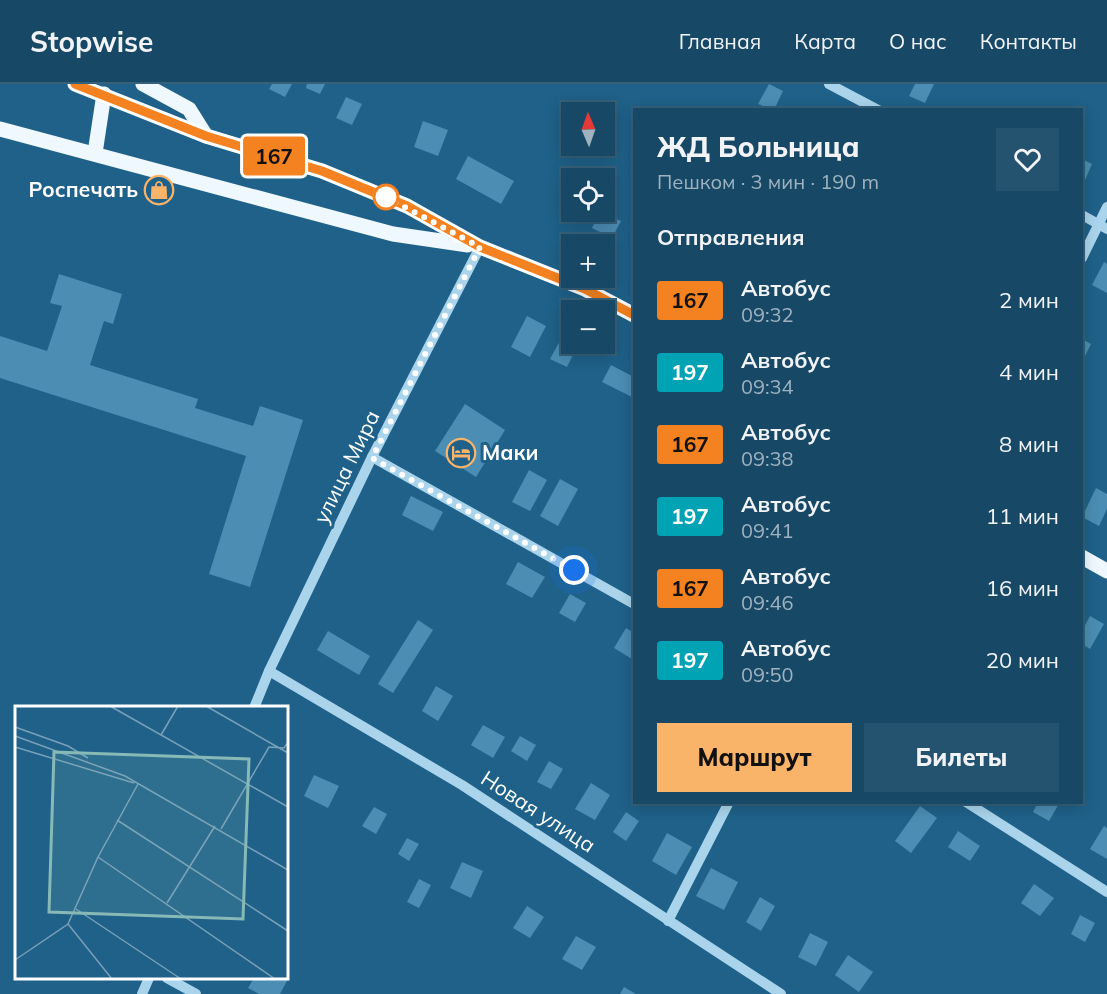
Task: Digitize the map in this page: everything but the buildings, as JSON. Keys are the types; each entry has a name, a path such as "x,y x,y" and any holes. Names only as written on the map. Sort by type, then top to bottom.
{"main road":[{"path":"75,84 206,136 322,171 407,206 480,247 585,289 633,314"},
{"path":"143,84 189,109 206,136"},
{"path":"95,153 104,94"},
{"path":"0,129 393,234 480,247"},
{"path":"1083,558 1107,572"}],"street":[{"path":"829,84 874,108"},
{"path":"1083,256 1103,226 1107,207"},
{"path":"1083,216 1103,226"},
{"name":"улица Мира","path":"255,706 268,671 372,458 480,247"},
{"path":"372,458 633,603"},
{"name":"Новая улица","path":"268,671 462,785 781,994"},
{"path":"668,921 728,804"},
{"path":"969,804 1107,892"},
{"path":"142,994 149,979"},
{"path":"169,979 196,994"}],"bus line":[{"name":"167","path":"75,84 206,136 322,171 407,206 480,247 585,289 633,314"}],"place":[{"name":"Роспечать","path":"159,190"},
{"name":"Маки","path":"461,453"}],"route":[{"path":"386,197 407,206 480,247 372,458 574,570"}]}
